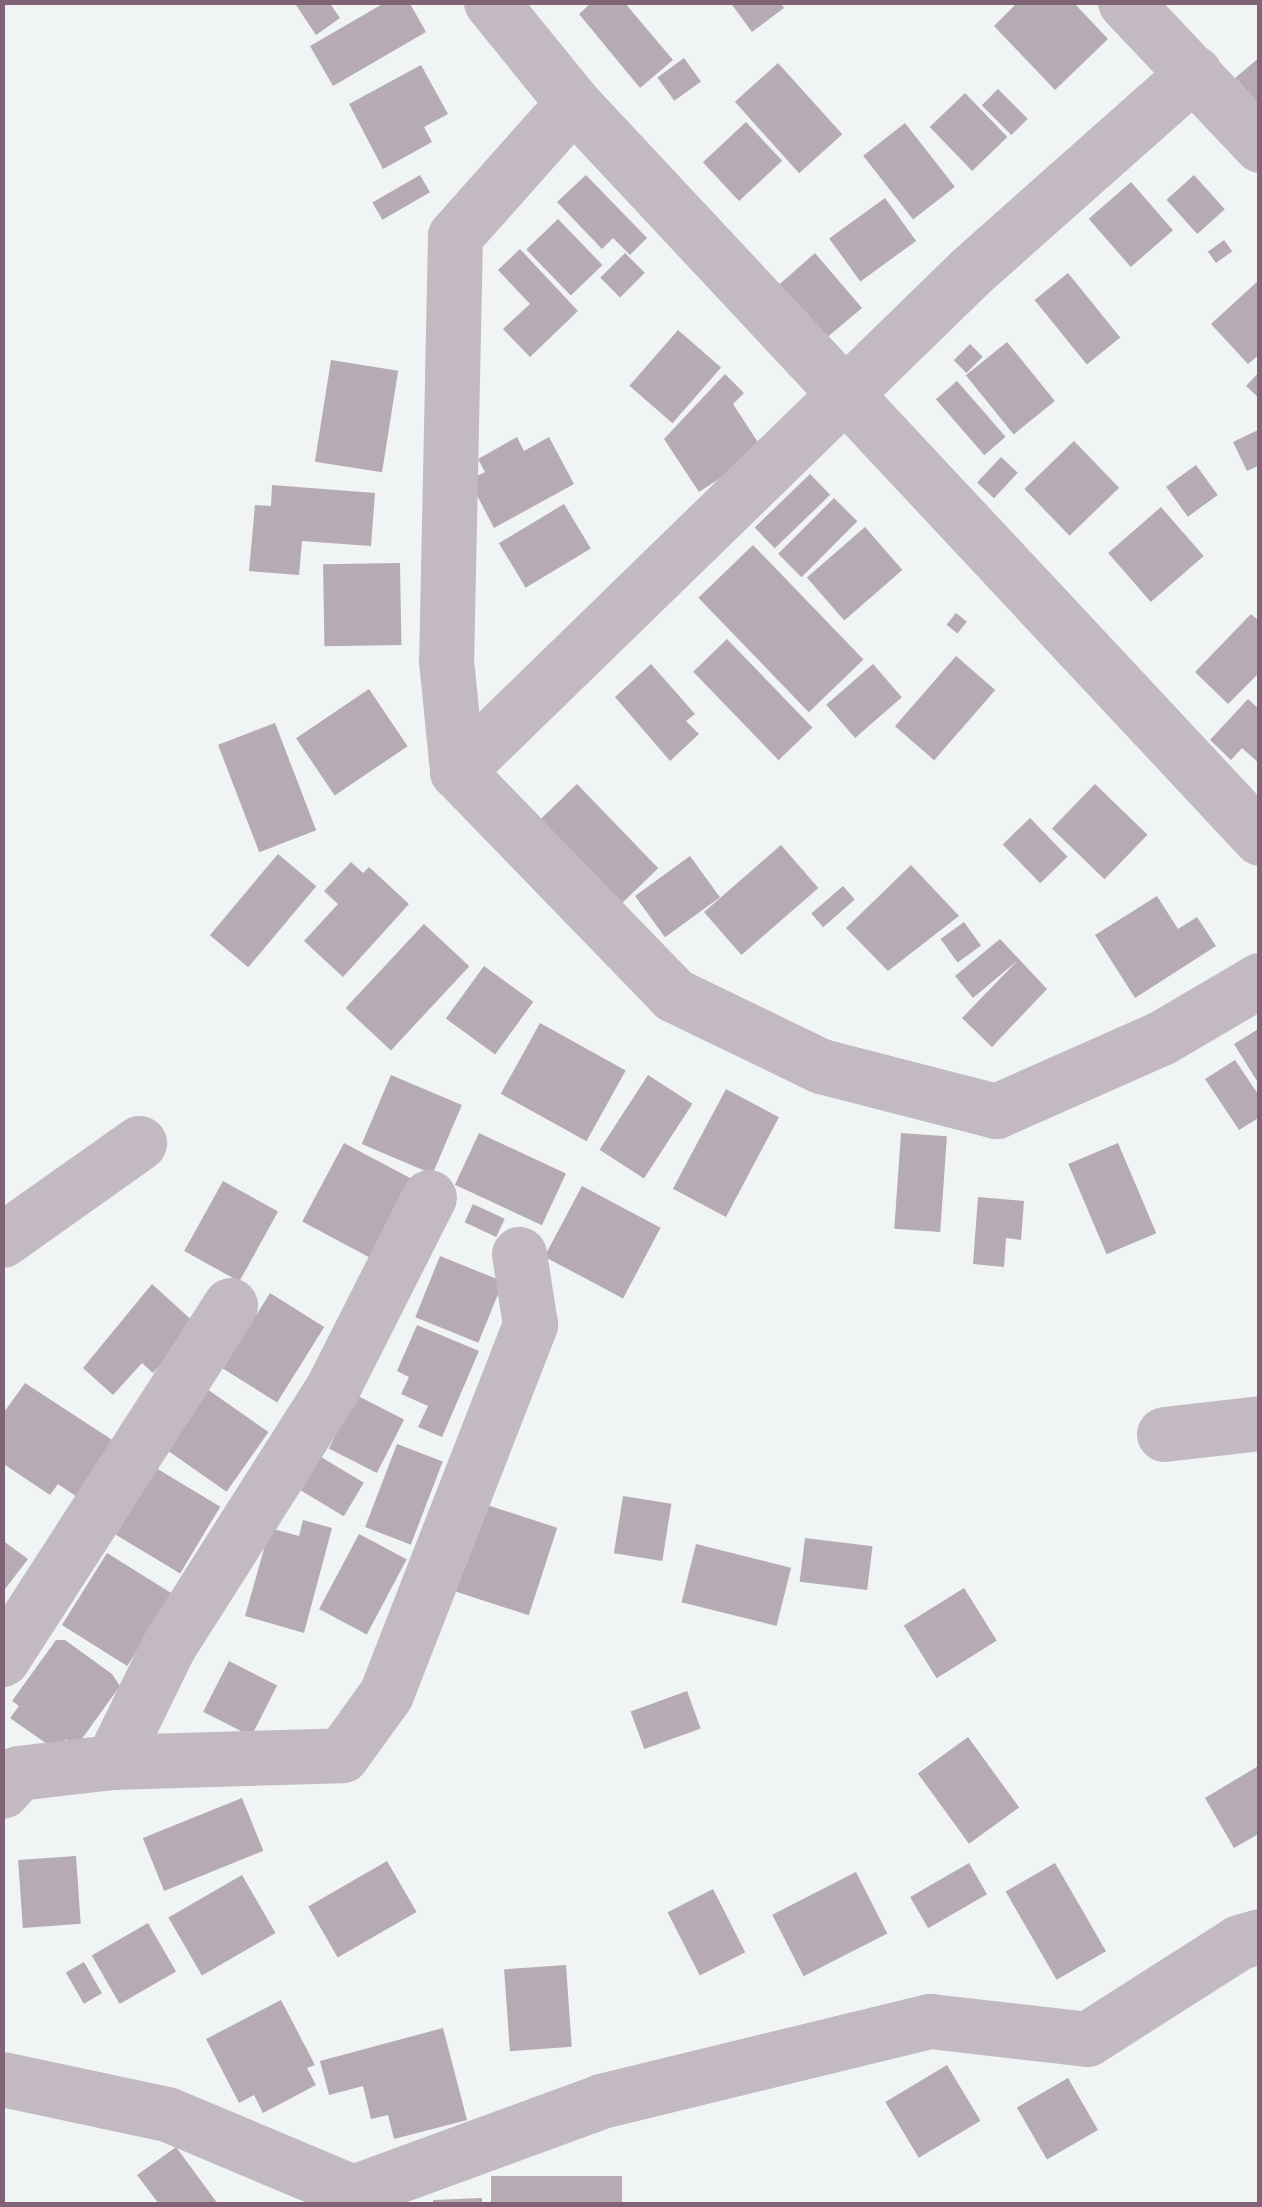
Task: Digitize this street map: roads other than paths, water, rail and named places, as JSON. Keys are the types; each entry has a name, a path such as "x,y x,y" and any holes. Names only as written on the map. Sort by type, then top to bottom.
{"street":[{"path":"491,2 573,103 1260,838"},
{"path":"1125,2 1260,145"},
{"path":"457,771 972,270 1194,73"},
{"path":"573,103 455,236 446,660 457,771 674,996 821,1066 996,1111 1161,1038 1260,980"},
{"path":"2,1240 138,1142"},
{"path":"112,1762 168,1646 332,1388 429,1196"},
{"path":"4,1782 18,1774 112,1762 342,1754 386,1694 530,1324 519,1254"},
{"path":"2,1660 230,1305"},
{"path":"1164,1434 1260,1423"},
{"path":"2,2079 167,2114 353,2192 601,2102 930,2021 1087,2040 1239,1942 1260,1936"}]}
